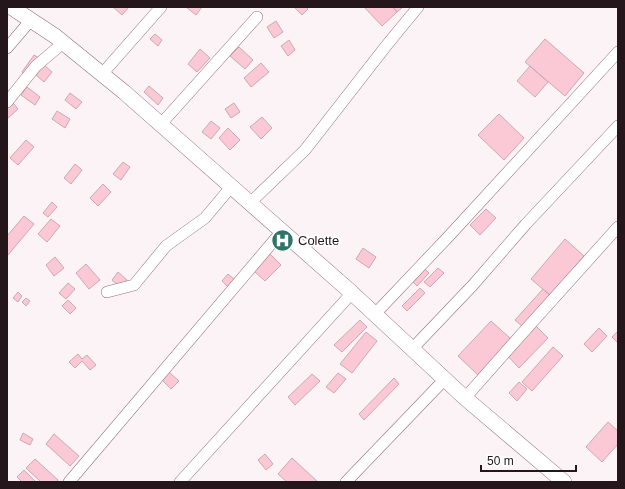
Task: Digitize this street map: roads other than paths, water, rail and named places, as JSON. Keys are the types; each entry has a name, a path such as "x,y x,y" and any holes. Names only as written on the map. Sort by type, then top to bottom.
{"main road":[{"path":"11,7 55,36 124,92 352,293 465,398 564,482"}],"street":[{"path":"102,74 161,7"},
{"path":"250,204 305,150 418,7"},
{"path":"160,124 257,17"},
{"path":"7,48 31,20"},
{"path":"7,102 36,66 64,43"},
{"path":"375,314 449,236 618,52"},
{"path":"412,349 473,285 526,224 618,126"},
{"path":"108,292 134,285 166,246 205,218 232,187"},
{"path":"465,398 618,227"},
{"path":"69,482 282,231"},
{"path":"180,482 352,293"},
{"path":"346,482 445,379"}],"place":[{"name":"Colette","path":"283,240"}]}
